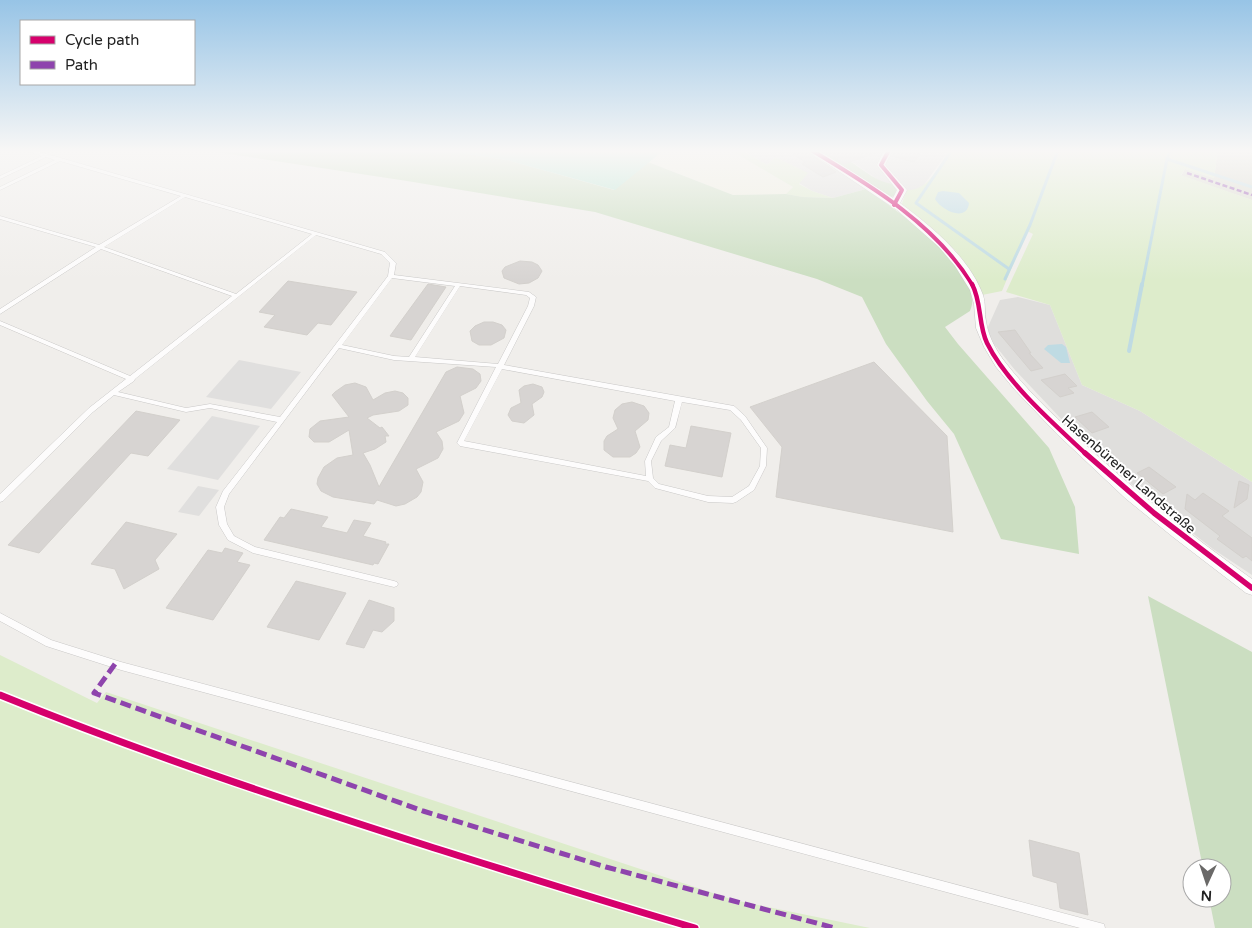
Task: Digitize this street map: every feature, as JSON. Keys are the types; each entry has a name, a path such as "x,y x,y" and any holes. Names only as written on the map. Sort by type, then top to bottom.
{"street":[{"name":"Hasenbürener Landstraße","path":"876,193 937,238 960,262 973,284 980,302 979,318 988,347 1006,371 1040,409 1089,457 1131,494 1192,544 1252,588"},
{"path":"894,205 900,193"}],"lane":[{"path":"175,193 314,235 383,253 393,263 391,276 226,493 220,507 223,525 231,538 253,550 394,584"},
{"path":"0,312 100,247 184,196"},
{"path":"0,217 100,247 237,296"},
{"path":"0,499 91,410 314,235"},
{"path":"338,346 394,358 500,366 732,408 743,418 764,448 764,466 752,488 733,500 708,499 657,486 650,479 460,443 500,366 531,306 533,297 527,293 391,276"},
{"path":"411,359 459,284"},
{"path":"0,323 132,379"},
{"path":"114,393 186,410 210,406 281,420"},
{"path":"650,479 648,461 658,439 672,428 679,399"},
{"path":"0,617 49,643 121,666 1100,928"}],"shaded area":[{"path":"819,193 850,193 833,198"},
{"path":"1232,193 1252,193 1252,200"},
{"path":"1018,297 1050,305 1082,385 1140,411 1252,482 1252,575 1213,549 1146,497 1082,441 1015,370 994,344 987,329 1000,300"},
{"path":"239,360 301,372 271,409 206,397"},
{"path":"212,416 260,426 218,480 167,469"},
{"path":"198,486 219,490 199,516 178,512"}],"green space":[{"path":"482,193 786,194 803,197 833,198 850,193 872,193 930,238 959,269 968,285 972,306 970,311 945,327 1049,448 1075,507 1079,554 1001,539 954,434 927,401 886,344 862,297 817,279 595,212"},
{"path":"729,193 787,193 786,194 733,195"},
{"path":"819,193 833,198 803,197 786,194"},
{"path":"885,193 898,193 898,195 891,197"},
{"path":"905,193 1233,193 1252,200 1252,482 1140,411 1082,385 1050,305 1006,292 1033,234 1027,231 1002,291 982,295 956,251 905,209 902,204"},
{"path":"1148,596 1252,652 1252,928 1215,928 1211,908 1232,908 1232,858 1201,858"},
{"path":"0,655 97,703 106,692 734,900 870,928 0,928"}],"water":[{"path":"937,193 959,193 969,203 964,212 954,213 943,207 935,199"},
{"path":"1062,344 1066,347 1070,363 1061,363 1044,349 1048,345"}],"building":[{"path":"520,261 532,262 538,265 542,271 538,278 529,283 519,284 504,278 502,271 505,267"},
{"path":"288,281 357,292 331,325 318,323 307,335 264,327 275,315 259,312"},
{"path":"428,284 446,287 411,340 390,336"},
{"path":"484,322 502,325 506,330 504,338 491,345 479,345 472,341 470,331 475,326"},
{"path":"1015,330 1031,353 1029,353 1043,368 1031,371 998,332"},
{"path":"874,362 947,436 953,532 776,497 782,447 750,407"},
{"path":"457,367 473,369 480,374 481,381 476,388 460,396 464,413 459,421 436,432 442,441 443,449 438,458 416,469 423,482 421,492 417,497 405,504 396,506 377,500 374,504 333,497 321,491 317,484 324,467 337,458 353,455 349,430 329,442 314,442 309,437 310,429 320,421 349,417 332,395 335,392 345,385 355,383 366,387 373,400 385,393 395,391 403,393 408,398 408,405 399,411 373,415 367,418 380,428 382,427 389,436 385,436 386,442 375,449 363,453 379,487 446,372"},
{"path":"1065,374 1077,386 1068,388 1074,393 1060,397 1041,380"},
{"path":"533,384 542,387 544,392 542,397 532,404 534,415 524,423 512,421 508,415 511,408 521,403 519,390 524,386"},
{"path":"632,402 644,406 649,413 648,420 635,431 640,447 630,457 613,457 604,450 604,441 607,436 618,429 613,418 615,410 622,404"},
{"path":"136,411 180,420 148,456 131,453 39,553 8,545"},
{"path":"1092,412 1109,427 1092,433 1075,417"},
{"path":"691,426 731,433 722,477 665,466 670,445 686,448"},
{"path":"1149,467 1176,487 1163,494 1137,473"},
{"path":"1239,481 1249,485 1247,499 1234,508"},
{"path":"1203,493 1229,511 1222,516 1252,538 1252,561 1246,556 1243,558 1217,539 1220,536 1185,509 1187,494 1195,500"},
{"path":"291,509 328,517 321,527 347,533 354,520 371,523 363,536 389,544 378,564 374,563 373,565 264,540 280,517 284,518"},
{"path":"126,522 177,534 155,560 159,569 124,589 115,569 91,564"},
{"path":"225,548 243,553 237,562 250,565 213,620 166,608 208,550 222,553"},
{"path":"296,581 346,593 319,640 267,627"},
{"path":"369,600 394,608 394,621 382,632 373,630 364,648 346,644"},
{"path":"1029,840 1079,853 1088,915 1060,908 1057,883 1033,876"}],"waterway":[{"path":"923,193 916,203 1009,269"},
{"path":"1005,279 1030,225 1042,193"},
{"path":"1142,286 1160,193"},
{"path":"1129,351 1142,284"}],"marked path":[{"path":"1247,193 1252,195"},
{"path":"115,664 94,693 423,811 606,867 835,928"}],"cycle path":[{"path":"879,193 923,226 960,264 978,297 982,328 990,347 1001,364 1040,409 1130,494 1178,533 1252,588"},
{"path":"894,205 900,193"},
{"path":"0,695 144,751 242,785 541,882 695,928"}]}
